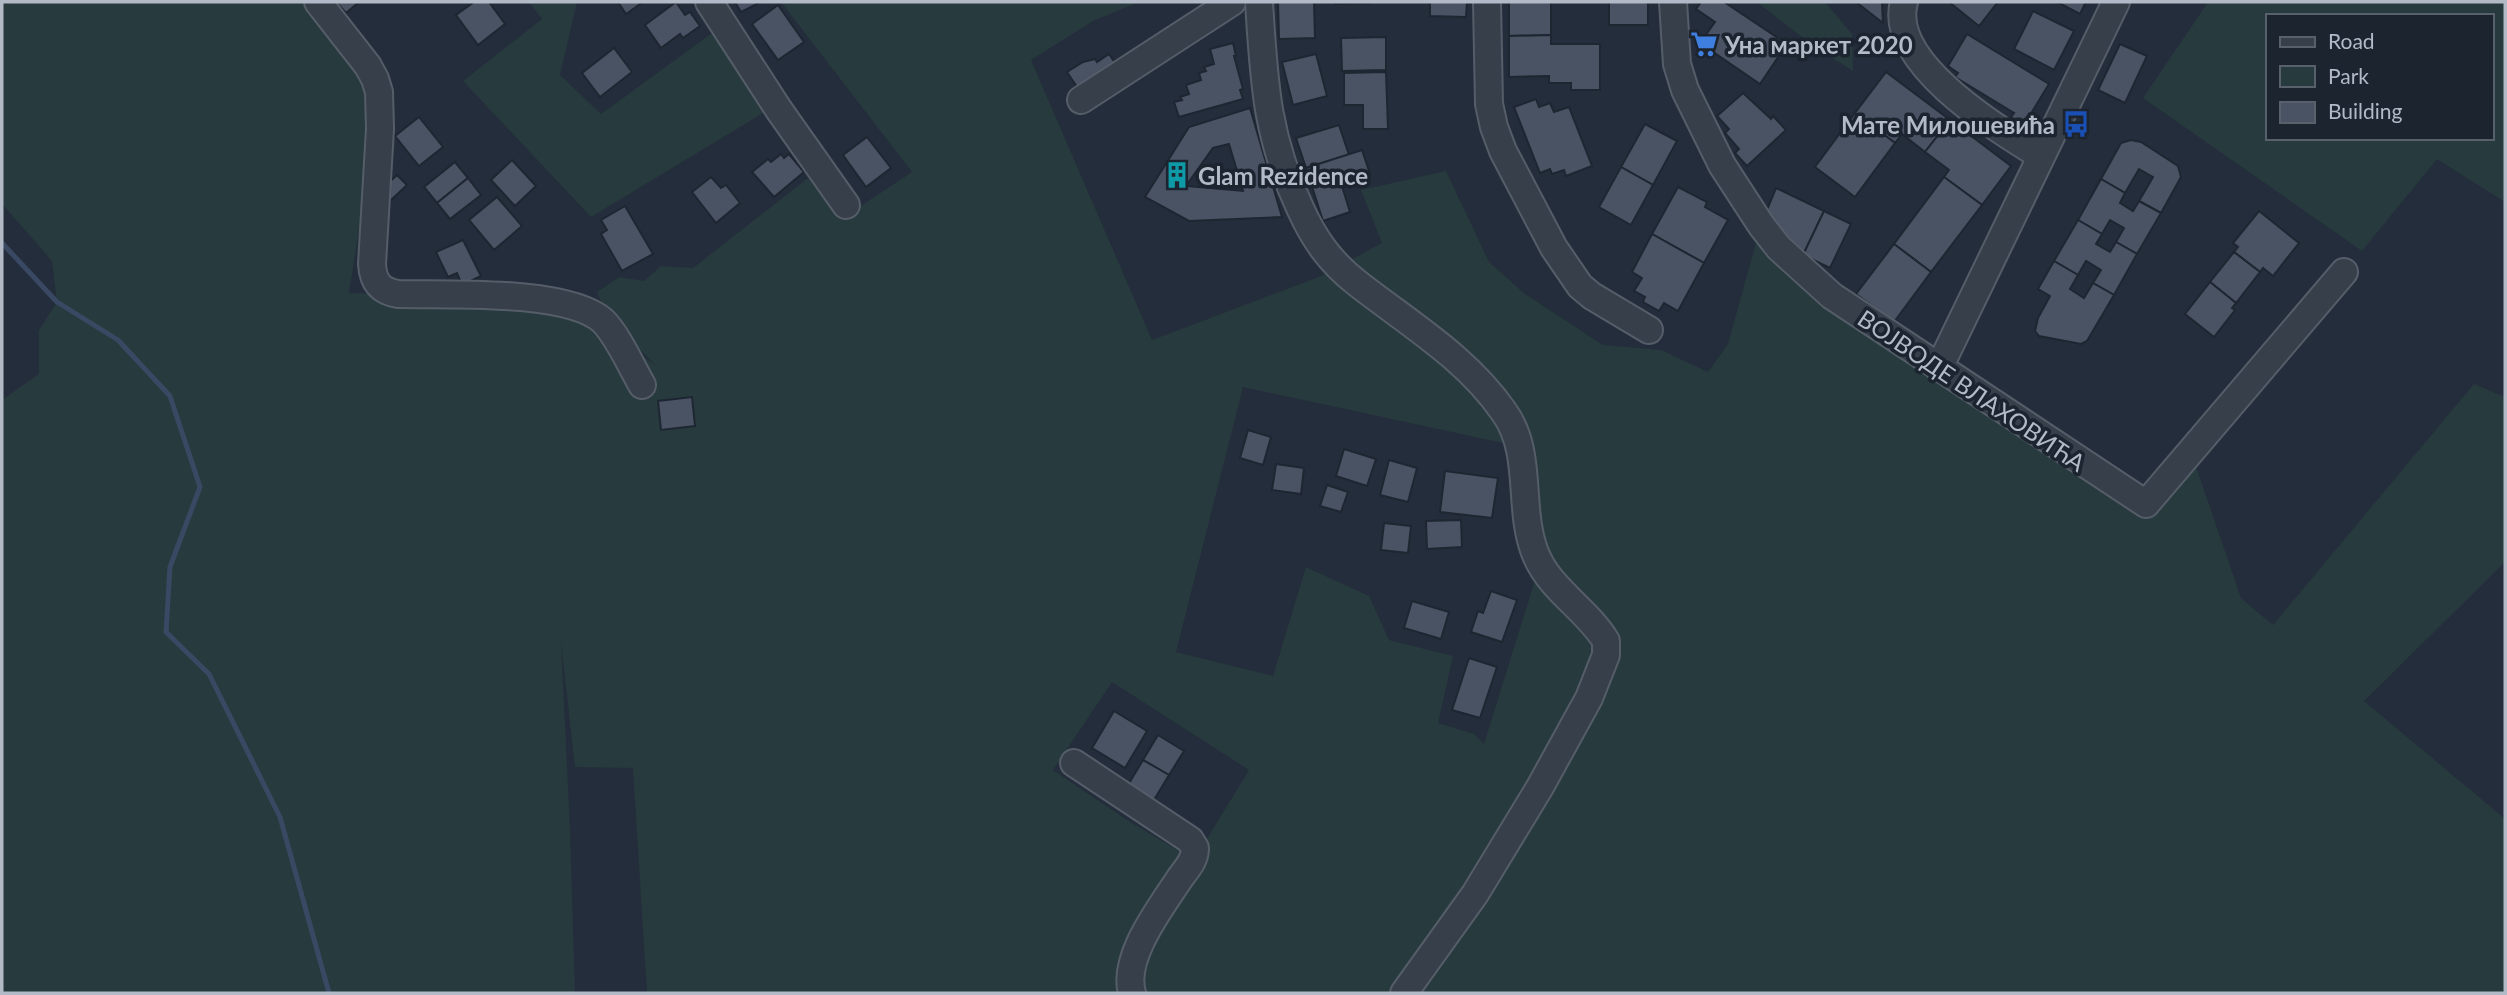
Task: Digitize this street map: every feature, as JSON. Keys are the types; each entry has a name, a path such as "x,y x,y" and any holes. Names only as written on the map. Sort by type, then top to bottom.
{"street":[{"path":"318,2 368,66 379,92 380,129 372,274 380,288 398,294 536,298 578,309 597,317 609,328 642,385"},
{"path":"709,2 779,110 846,205"},
{"path":"1081,100 1232,2"},
{"path":"1259,2 1265,92 1272,132 1289,184 1312,234 1325,255 1340,270 1433,340 1471,374 1506,413 1520,443 1528,523 1535,552 1550,579 1606,641 1606,655 1589,698 1540,787 1475,894 1404,993"},
{"path":"1487,2 1489,104 1503,151 1554,248 1580,286 1649,330"},
{"name":"ВОЈВОДЕ ВЛАХОВИЋА","path":"1673,2 1677,64 1685,90 1722,164 1779,248 1832,296 2146,504 2344,272"},
{"path":"1904,2 1903,19 1908,38 1916,54 1934,76 1966,104 2041,156"},
{"path":"1939,368 2116,2"},
{"path":"1074,763 1190,840 1195,848 1194,860 1179,879 1134,954 1130,969 1132,993"}],"green space":[{"path":"2,2 318,2 359,68 370,100 369,165 349,293 398,294 578,309 656,366 607,315 597,292 619,277 644,281 661,266 693,268 808,178 841,219 912,172 781,2 1139,2 1093,21 1031,60 1152,340 1319,277 1382,243 1361,190 1446,171 1489,262 1525,294 1603,345 1661,350 1708,372 1728,344 1761,225 1779,248 2146,504 2191,452 2241,598 2273,625 2474,384 2505,397 2505,562 2364,701 2505,819 2505,993 647,993 633,768 575,767 561,642 575,993 2,993 2,400 39,374 39,330 57,302 52,261 2,204","holes":["1243,387 1535,450 1540,564 1484,744 1474,734 1438,723 1453,656 1389,640 1369,596 1306,567 1273,676 1176,652","1112,682 1249,770 1194,860 1127,820 1053,770"]},
{"path":"529,2 577,2 560,75 601,114 715,31 770,109 591,217 463,81 542,19"},
{"path":"1757,2 1825,2 1852,34 1853,71 1812,45"},
{"path":"2208,2 2505,2 2505,202 2437,159 2362,251 2143,98"}],"building":[{"path":"336,2 359,2 346,13"},
{"path":"474,2 489,2 505,24 478,45 456,15"},
{"path":"618,2 643,2 626,14"},
{"path":"676,2 685,15 690,12 700,26 683,38 680,34 661,48 645,25"},
{"path":"735,2 761,2 741,12"},
{"path":"1278,2 1314,2 1315,38 1279,39"},
{"path":"1370,2 1370,3 1335,4"},
{"path":"1430,2 1467,2 1466,17 1430,16"},
{"path":"1509,2 1551,2 1551,35 1509,36"},
{"path":"1609,2 1648,2 1648,25 1609,25"},
{"path":"1701,2 1724,2 1787,44 1760,84 1700,43 1715,22 1696,9"},
{"path":"1856,2 1882,2 1883,23"},
{"path":"1949,2 1996,2 1997,3 1979,26"},
{"path":"2057,2 2086,2 2080,14"},
{"path":"778,5 804,42 778,60 752,24"},
{"path":"2033,11 2074,31 2054,70 2014,49"},
{"path":"1967,34 2049,84 2024,125 2011,117 2014,113 1955,77 1958,73 1948,66"},
{"path":"1551,35 1551,44 1600,44 1600,90 1571,90 1571,83 1549,83 1549,76 1509,77 1509,36"},
{"path":"1386,37 1386,70 1342,71 1341,38"},
{"path":"1233,43 1243,99 1179,117 1174,102 1189,94 1186,85 1201,80 1199,73 1206,71 1204,67 1214,64 1210,49"},
{"path":"2120,44 2147,56 2125,103 2098,90"},
{"path":"614,48 632,72 600,97 582,73"},
{"path":"1109,54 1117,66 1079,90 1067,72 1083,62 1095,59 1097,62"},
{"path":"1316,54 1327,96 1293,105 1282,62"},
{"path":"1386,72 1388,129 1363,129 1363,105 1344,105 1344,73"},
{"path":"1886,72 1950,120 1925,152 1902,134 1895,143 1855,113"},
{"path":"1743,93 1771,119 1773,116 1786,130 1747,166 1735,153 1739,149 1725,133 1729,129 1717,116"},
{"path":"1536,99 1539,107 1550,103 1554,112 1569,107 1592,166 1566,176 1564,170 1552,174 1550,169 1540,173 1514,107"},
{"name":"Glam Rezidence","path":"1250,108 1282,217 1189,221 1145,197 1189,127","holes":["1229,144 1243,191 1186,186 1213,148"]},
{"path":"1855,113 1895,143 1855,197 1815,167"},
{"path":"419,117 443,147 419,166 395,136"},
{"path":"1950,120 2011,166 1982,205 1944,177 1949,170 1925,152"},
{"path":"1645,124 1677,141 1653,185 1621,167"},
{"path":"1339,125 1349,155 1306,168 1296,138"},
{"path":"867,137 891,168 866,187 843,155"},
{"path":"2131,140 2141,142 2178,166 2181,177 2161,213 2139,201 2153,177 2139,169 2125,193 2101,179 2121,143"},
{"path":"1362,150 1370,174 1341,183 1350,212 1323,221 1306,168"},
{"path":"781,154 784,158 789,154 804,172 774,197 752,172 768,159 771,162"},
{"path":"512,160 536,186 515,206 491,180"},
{"path":"455,162 468,178 437,203 424,187"},
{"path":"1621,167 1653,185 1631,225 1599,207"},
{"path":"397,175 407,185 389,202 383,196 390,189 386,185"},
{"path":"711,177 721,188 726,185 740,203 716,223 692,192"},
{"path":"1944,177 1982,205 1931,272 1894,244"},
{"path":"468,178 481,195 450,219 437,203"},
{"path":"2101,179 2125,193 2120,203 2133,211 2139,201 2161,213 2137,254 2116,242 2124,228 2110,220 2102,234 2078,220"},
{"path":"1678,187 1707,202 1705,207 1728,220 1704,263 1652,234"},
{"path":"1776,188 1824,211 1803,255 1766,212"},
{"path":"497,197 522,226 494,250 469,220"},
{"path":"625,206 653,254 622,271 601,234 607,230 601,220"},
{"path":"1824,211 1851,224 1830,268 1803,255"},
{"path":"2259,211 2299,243 2273,276 2263,268 2260,272 2234,252 2238,247 2233,243"},
{"path":"2078,220 2102,234 2096,244 2110,252 2116,242 2137,254 2114,295 2093,283 2101,270 2086,261 2078,275 2054,261"},
{"path":"1652,234 1704,263 1678,311 1664,303 1659,311 1643,302 1645,297 1634,291 1642,278 1632,272"},
{"path":"463,240 481,276 462,285 457,273 448,277 436,252"},
{"path":"1894,244 1931,272 1894,322 1856,294"},
{"path":"2234,252 2260,272 2236,303 2210,282"},
{"path":"2054,261 2078,275 2070,289 2084,298 2093,283 2114,295 2087,341 2081,344 2039,336 2035,331 2038,318 2050,296 2038,289"},
{"path":"2210,282 2236,303 2232,308 2235,310 2214,337 2185,314"},
{"path":"692,397 695,426 661,430 658,401"},
{"path":"1248,430 1271,437 1263,465 1240,458"},
{"path":"1344,449 1376,459 1367,486 1336,476"},
{"path":"1389,460 1417,468 1408,502 1380,495"},
{"path":"1276,464 1304,468 1301,494 1272,490"},
{"path":"1445,471 1498,478 1492,518 1440,512"},
{"path":"1327,485 1348,492 1341,512 1320,506"},
{"path":"1461,520 1462,547 1427,549 1426,521"},
{"path":"1384,523 1411,526 1408,553 1381,550"},
{"path":"1491,591 1517,600 1502,642 1471,632 1478,611 1483,613"},
{"path":"1412,601 1449,612 1441,639 1404,628"},
{"path":"1469,658 1497,667 1480,718 1452,710"},
{"path":"1114,711 1147,731 1125,768 1092,748"},
{"path":"1158,735 1184,751 1169,775 1143,760"},
{"path":"1143,760 1169,775 1154,800 1128,785"}],"waterway":[{"path":"2,243 57,302 118,340 170,396 200,487 170,567 166,632 209,674 280,817 329,993"}],"place":[{"name":"Уна маркет 2020","path":"1704,44"},
{"name":"Мате Милошевића","path":"2076,124"},
{"name":"Glam Rezidence","path":"1177,175"}]}
